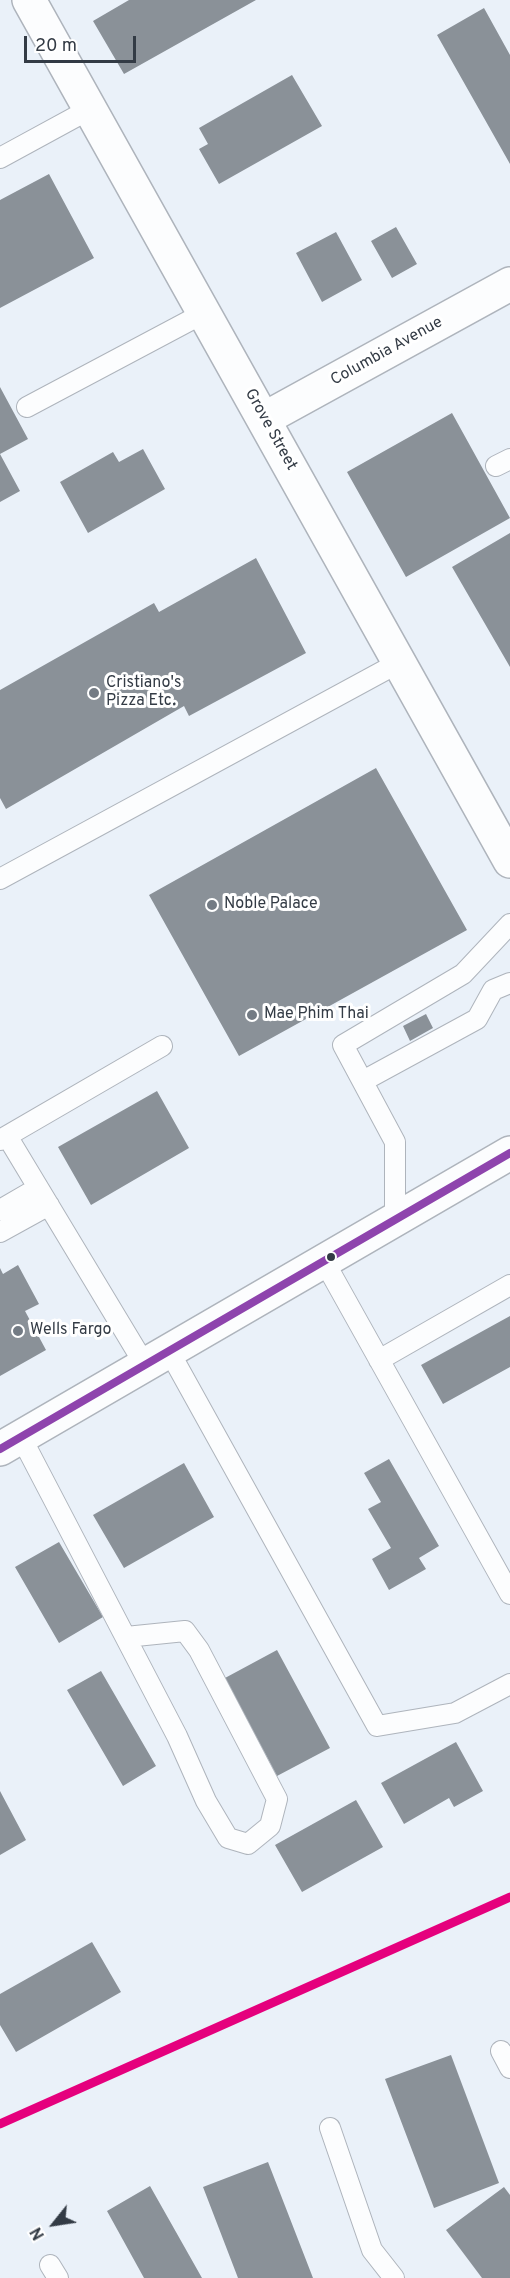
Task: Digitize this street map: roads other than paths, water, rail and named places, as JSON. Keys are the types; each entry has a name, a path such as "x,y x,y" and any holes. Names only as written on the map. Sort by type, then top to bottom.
{"street":[{"name":"Grove Street","path":"29,0 510,861"},
{"name":"Columbia Avenue","path":"264,419 510,284"},
{"path":"10,1443 510,1153"}],"lane":[{"path":"0,158 90,109"},
{"path":"27,407 204,313"},
{"path":"0,879 400,662"},
{"path":"395,1220 396,1142 343,1045 463,974 510,924"},
{"path":"363,1081 477,1019 493,990 510,983"},
{"path":"162,1046 3,1138 157,1358 377,1726 455,1713 510,1684"},
{"path":"0,1210 38,1188"},
{"path":"0,1232 49,1205"},
{"path":"324,1261 379,1360 503,1566 510,1594"},
{"path":"379,1360 510,1285"},
{"path":"10,1443 126,1637 177,1736 206,1801 228,1838 248,1844 270,1826 277,1799 199,1650 185,1631 126,1637"},
{"path":"330,2128 372,2250 394,2278"}],"place":[{"name":"Cristiano's Pizza Etc.","path":"94,693"},
{"name":"Noble Palace","path":"212,905"},
{"name":"Mae Phim Thai","path":"252,1015"},
{"name":"Wells Fargo","path":"18,1331"}]}
